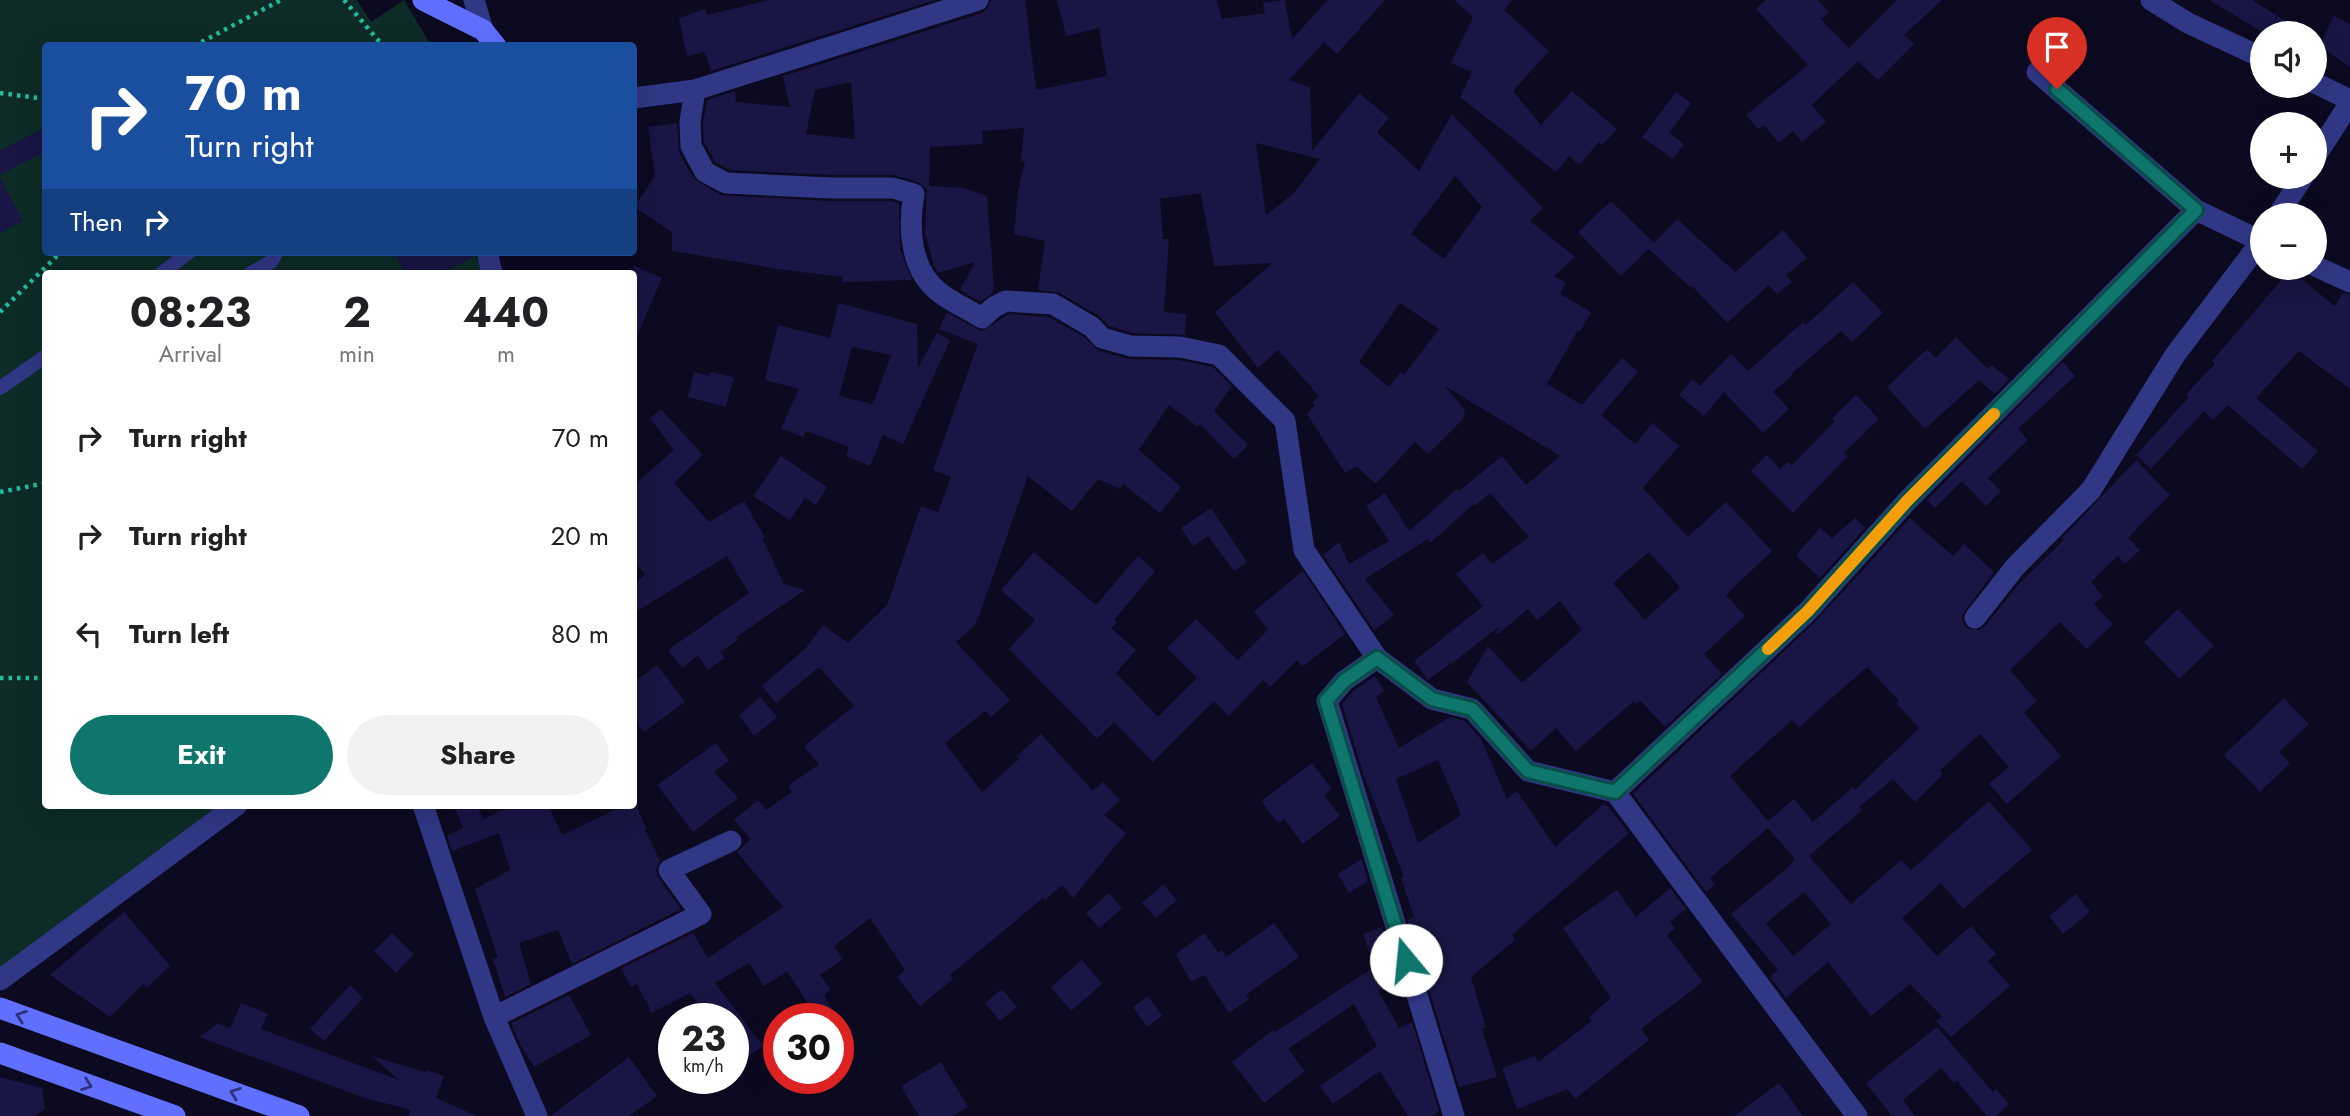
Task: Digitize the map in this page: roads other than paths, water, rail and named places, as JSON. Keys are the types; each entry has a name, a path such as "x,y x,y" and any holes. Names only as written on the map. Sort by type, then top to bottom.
{"main road":[{"path":"423,0 490,38"},
{"path":"0,1008 299,1116"},
{"path":"0,1053 131,1108 176,1116"}],"street":[{"path":"474,0 490,38"},
{"path":"637,98 695,90 978,0"},
{"path":"2151,0 2188,23 2250,52"},
{"path":"2037,72 2196,210 2250,235"},
{"path":"695,90 691,146 705,172 726,183 893,188 914,194 910,214 920,273 939,292 982,318 994,307 1006,302 1053,304 1092,327 1102,338 1131,346 1180,347 1219,355 1285,421 1304,550 1377,658 1432,699 1472,709 1528,771 1615,792 1857,1116"},
{"path":"2327,90 2350,102 2327,138"},
{"path":"1615,792 1808,611 1908,500 2196,210"},
{"path":"1975,618 2015,567 2091,490 2175,355 2250,257"},
{"path":"2327,272 2350,282"},
{"path":"1377,658 1344,681 1326,701 1454,1116"},
{"path":"0,980 232,809"},
{"path":"423,809 494,1017 537,1116"},
{"path":"494,1017 701,914 669,870 731,841"}],"lane":[{"path":"166,270 184,256"},
{"path":"256,270 271,262 275,256"},
{"path":"0,388 42,359"}]}
